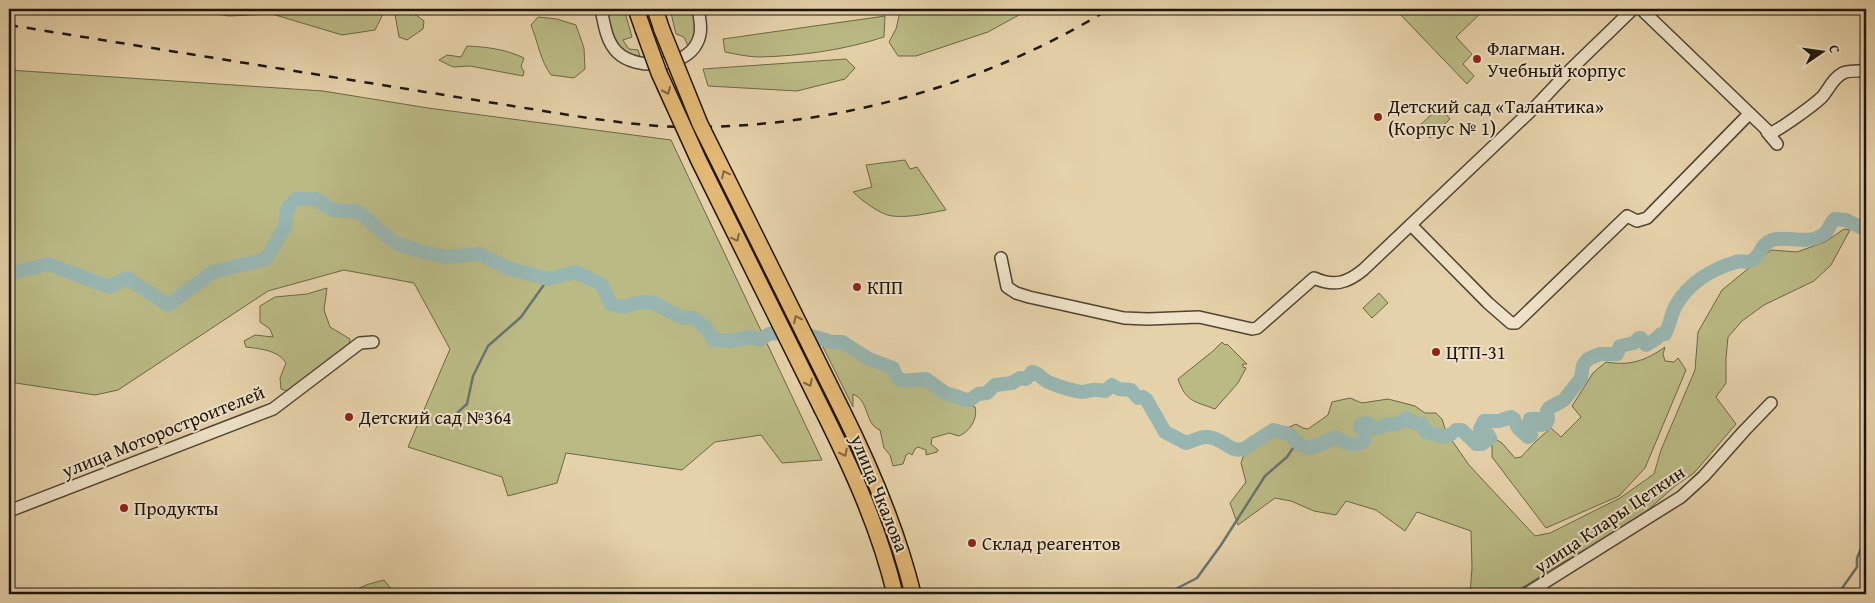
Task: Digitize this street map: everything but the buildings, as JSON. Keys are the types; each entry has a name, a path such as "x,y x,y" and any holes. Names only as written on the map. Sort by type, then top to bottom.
{"main road":[{"name":"улица Чкалова","path":"636,9 659,73 699,160 867,503 879,536 895,594"},
{"name":"улица Чкалова","path":"655,9 700,124 870,465 901,550 913,594"}],"street":[{"path":"601,9 610,42 618,53 634,61 652,63 678,60 694,48 700,34 698,9"},
{"path":"660,9 662,30"},
{"path":"1001,258 1007,287 1016,293 1029,297 1124,318 1199,317 1252,329 1261,326 1314,278 1331,284 1344,282 1363,270 1411,226 1633,9"},
{"path":"1641,9 1749,114 1777,144"},
{"path":"1767,132 1773,132 1782,128 1791,119 1817,101 1840,74 1849,71 1866,71"},
{"path":"1411,226 1488,303 1511,324 1516,323 1626,216 1637,221 1647,218 1749,114"},
{"name":"улица Моторостроителей","path":"9,511 273,408 360,343 373,342"},
{"name":"улица Клары Цеткин","path":"1526,594 1681,497 1704,476 1771,403"}],"green space":[{"path":"199,9 385,10 375,30 342,35 272,14 229,16 203,12"},
{"path":"394,9 407,11 417,16 424,21 423,29 407,40 399,37"},
{"path":"607,9 624,9 632,37 623,40 629,49 638,50 640,56 624,51 619,46 612,32"},
{"path":"670,9 693,9 696,24 695,32 688,46 684,37 676,34"},
{"path":"912,9 1030,9 988,32 916,56 898,56 889,42 896,29 900,12"},
{"path":"1395,9 1485,9 1456,37 1472,54 1463,64 1474,76 1467,84"},
{"path":"885,16 884,37 854,45 822,52 759,57 725,52 723,39"},
{"path":"538,17 557,19 576,25 584,48 585,69 574,78 551,75 547,69 531,25"},
{"path":"467,46 496,49 524,58 521,66 524,72 523,76 470,66 453,67 439,60 447,55 461,57"},
{"path":"846,59 855,68 845,79 797,91 708,86 703,69"},
{"path":"9,70 323,91 428,108 671,140 822,460 782,463 761,435 715,442 682,470 566,453 557,483 508,496 502,477 408,447 450,349 414,283 344,270 268,291 118,390 95,395 9,382"},
{"path":"1440,107 1450,119 1430,138 1419,126"},
{"path":"905,160 910,169 917,167 946,210 913,216 892,216 877,210 853,192 872,187 866,165"},
{"path":"1844,229 1850,230 1831,265 1814,281 1764,305 1742,321 1728,337 1726,383 1716,397 1736,424 1694,473 1675,486 1639,518 1512,594 1470,594 1472,568 1471,531 1417,512 1405,531 1376,510 1346,501 1336,515 1314,511 1291,501 1275,498 1238,525 1230,503 1246,482 1241,463 1250,437 1272,435 1296,424 1308,429 1328,415 1332,402 1350,398 1362,403 1388,399 1415,406 1425,413 1436,413 1442,419 1446,432 1469,465 1535,536 1550,533 1620,498 1654,474 1661,450 1695,370 1698,332 1722,290 1771,250 1797,252 1825,242"},
{"path":"327,288 324,310 330,327 350,339 349,346 291,392 281,389 280,378 286,363 283,359 274,353 246,347 244,341 255,335 273,337 270,329 260,322 260,306 275,297 307,294"},
{"path":"1379,293 1388,303 1372,318 1363,308"},
{"path":"819,339 833,344 843,344 870,362 891,369 898,382 923,381 962,404 975,407 976,411 972,424 967,431 959,436 949,433 932,438 931,444 938,450 937,452 926,455 926,450 918,447 912,455 909,453 906,455 903,464 893,466 890,455 884,448 880,430 871,423 862,402 853,394 853,407"},
{"path":"1222,342 1225,345 1227,344 1247,364 1243,364 1243,367 1246,368 1238,383 1215,409 1192,400 1184,392 1178,379"},
{"path":"1665,347 1663,354 1665,361 1674,362 1678,358 1686,370 1645,468 1619,496 1546,528 1492,457 1492,445 1489,442 1492,437 1502,443 1515,458 1521,457 1551,428 1561,437 1581,417 1572,406 1593,373 1606,362 1630,363 1651,356"},
{"path":"384,580 395,594 345,594 369,584"}],"waterway":[{"path":"9,274 48,264 109,287 127,278 168,305 213,272 266,259 285,227 287,209 296,199 316,199 332,210 359,212 395,243 416,250"},
{"path":"1456,430 1462,430 1476,444 1482,444 1490,438 1488,434 1480,429 1484,421 1499,421 1511,417 1518,428 1528,437 1531,435 1530,419 1537,419 1541,425 1546,424 1548,419 1547,411 1564,400 1581,378 1583,365 1588,359 1600,354 1617,354 1620,346 1634,343 1639,338 1646,345 1661,334 1665,334 1674,308 1681,297 1694,284 1710,273 1736,262 1751,261 1772,240 1805,240 1818,237 1826,232 1835,219 1846,220 1866,230"},
{"path":"424,252 445,257 480,254 502,265"},
{"path":"507,268 548,279 576,272 602,285 611,304 622,307 642,302 654,303 680,317 694,318 707,329 714,340 730,341 751,337 759,340 769,334 795,331 832,342 842,342 869,359 893,368 901,381 926,379 945,393 967,400 978,394 987,393 995,385 1012,383 1020,378 1026,379 1032,372 1048,382 1083,392 1105,391 1112,385 1119,389 1131,390 1138,398 1143,397 1146,399 1165,432 1186,443 1208,437 1239,450 1244,449 1273,430 1289,434 1300,445 1309,448 1335,437 1346,443 1357,444 1365,440 1365,435 1360,428 1361,424 1367,423 1375,428 1380,428 1387,424 1397,424 1407,418 1414,423 1422,424 1426,432 1445,437 1451,434"},
{"path":"458,412 467,404 473,376 488,346 521,317 548,279"},
{"path":"1166,594 1197,578 1221,545 1265,476 1287,457 1297,442"},
{"path":"1838,594 1857,567 1857,558 1866,537"}],"railway":[{"path":"9,25 575,116 680,127 736,126 792,120 848,111 903,98 957,81 1009,61 1060,37 1109,9"}],"place":[{"name":"Флагман. Учебный корпус","path":"1477,59"},
{"name":"Детский сад «Талантика» (Корпус № 1)","path":"1378,117"},
{"name":"КПП","path":"857,287"},
{"name":"ЦТП-31","path":"1436,352"},
{"name":"Детский сад №364","path":"349,417"},
{"name":"Продукты","path":"124,508"},
{"name":"Склад реагентов","path":"972,543"}]}
